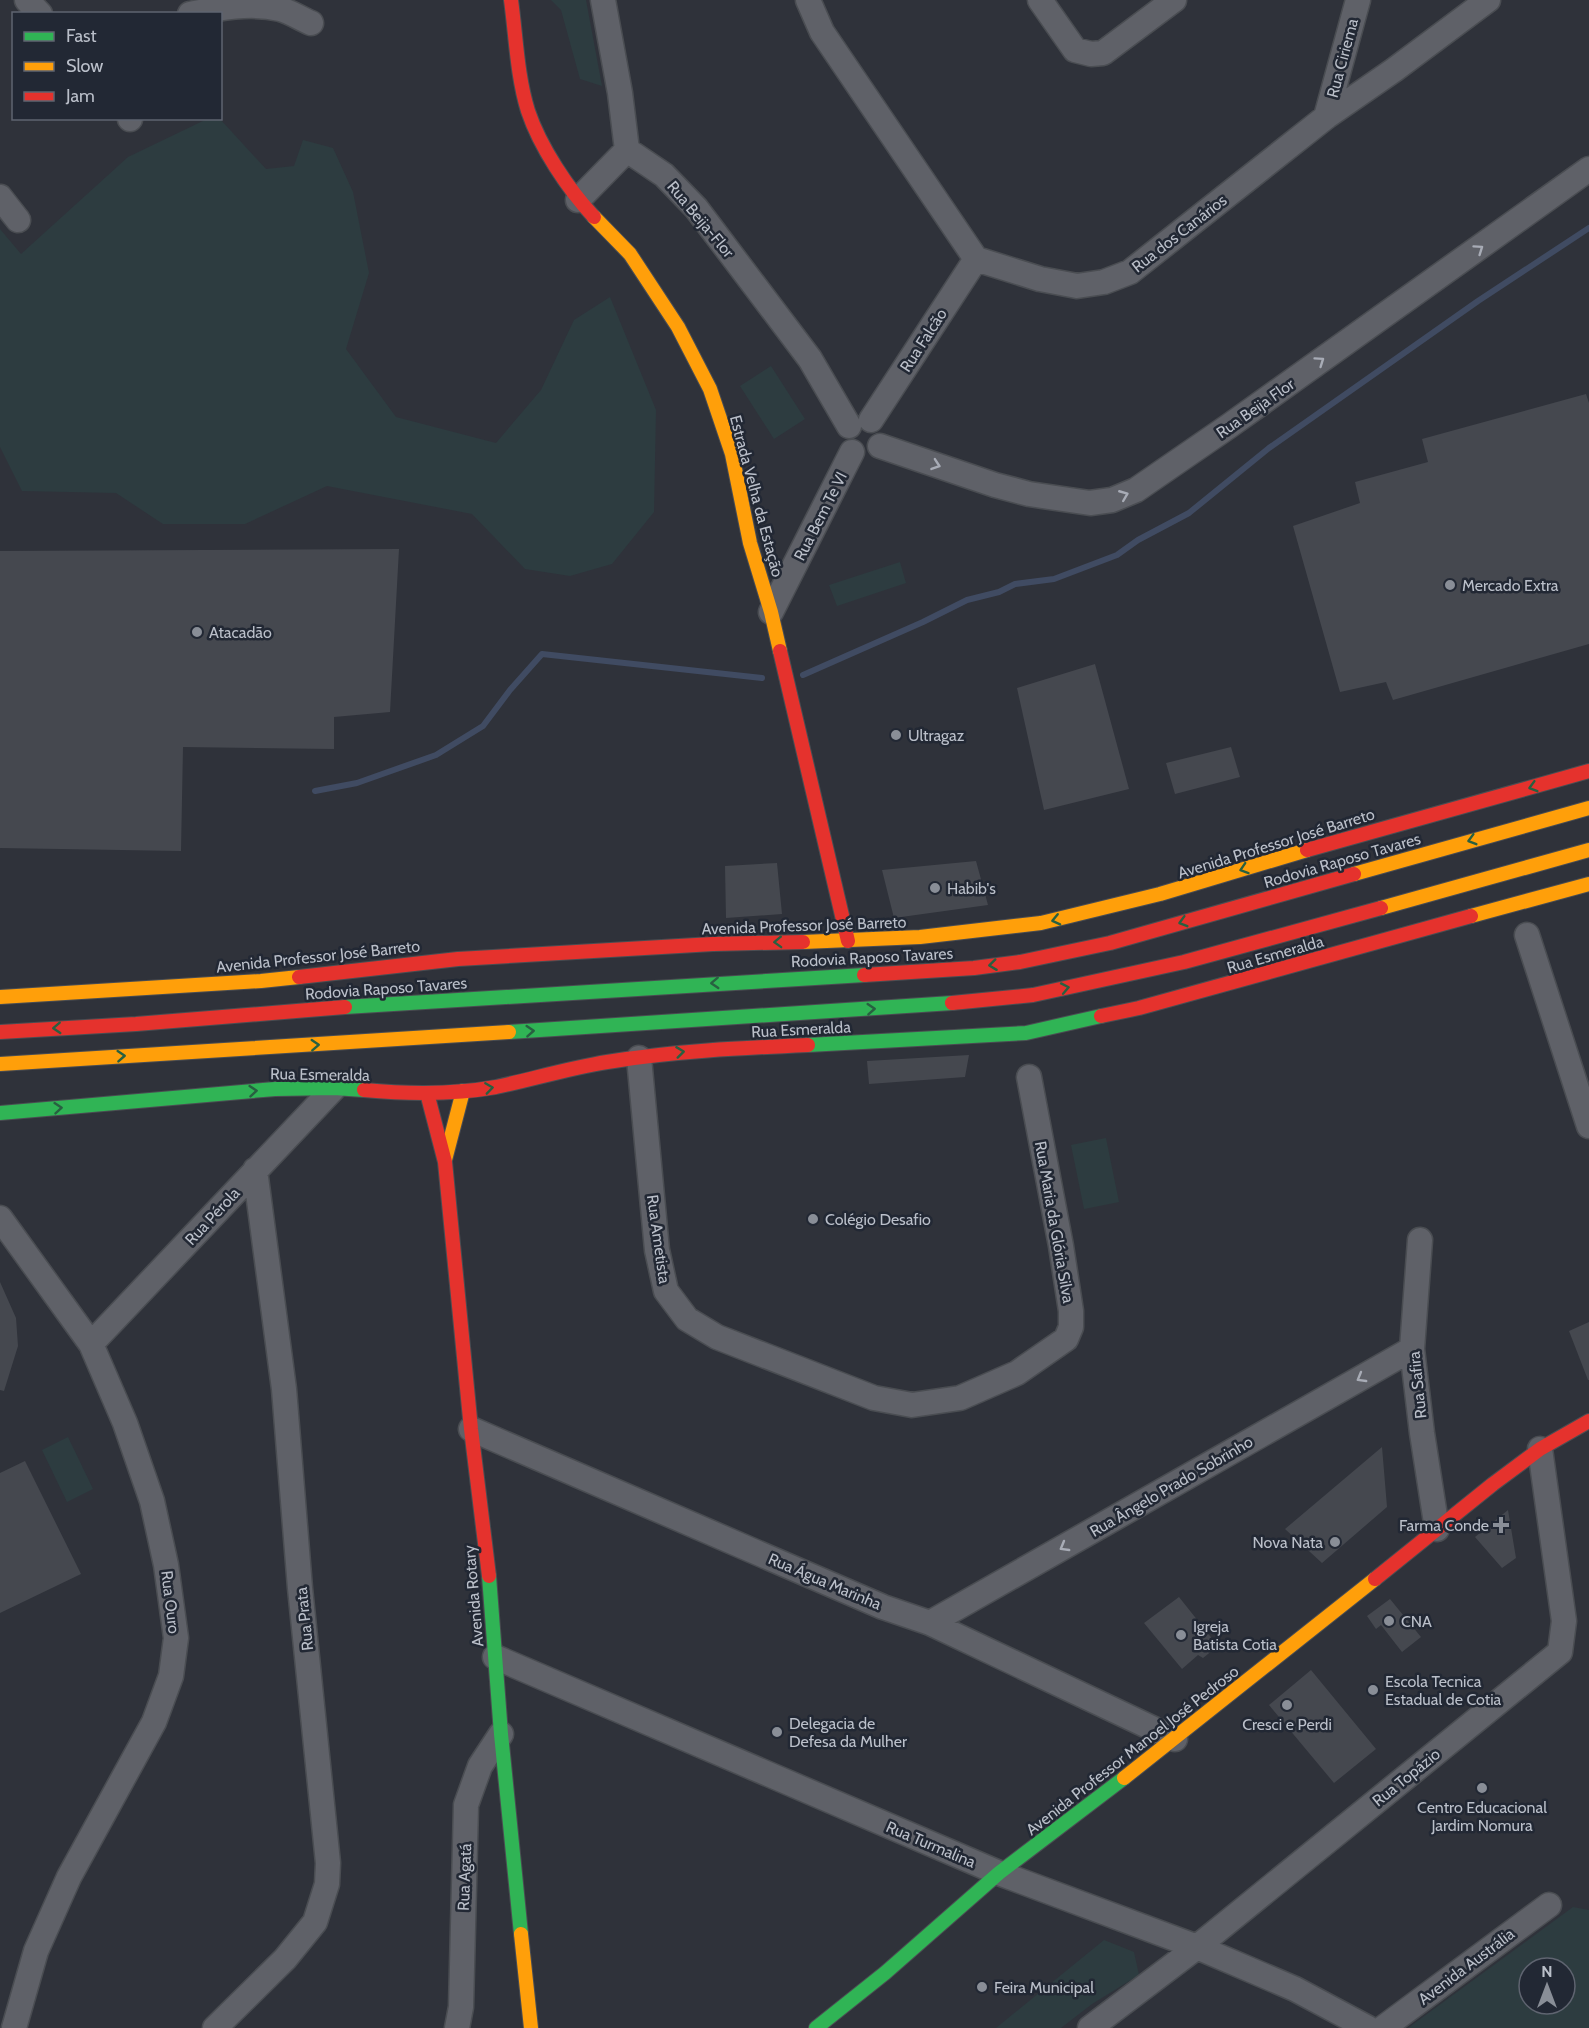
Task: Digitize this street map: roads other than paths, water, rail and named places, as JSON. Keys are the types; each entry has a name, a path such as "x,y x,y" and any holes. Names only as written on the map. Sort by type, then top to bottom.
{"main road":[{"name":"Estrada Velha da Estação","path":"511,0 528,111 546,150 578,200 630,254 678,327 710,389 732,454 750,543 771,612 848,941"},
{"name":"Avenida Professor José Barreto","path":"0,997 261,981 482,957 713,944 848,941 970,932 1041,923 1160,894 1309,849 1589,771"},
{"name":"Rodovia Raposo Tavares","path":"136,1024 403,1002 974,968 1020,962 1110,943 1589,808"},
{"path":"0,1064 960,1003 1034,994 1184,962 1589,850"},
{"name":"Rua Esmeralda","path":"0,1113 275,1089 334,1088 397,1093 463,1091 494,1087 606,1062 687,1051 1026,1033 1151,1005 1589,884"},
{"path":"784,956 848,941"},
{"path":"0,1032 136,1024 180,1012 264,1003 626,976"},
{"name":"Avenida Rotary","path":"445,1162 463,1091"},
{"name":"Avenida Rotary","path":"427,1093 445,1162 471,1429 489,1576 501,1734 531,2028"},
{"name":"Avenida Professor Manoel José Pedroso","path":"816,2028 885,1973 999,1873 1175,1739 1437,1529 1540,1449 1589,1421"}],"street":[{"path":"27,0 38,12"},
{"path":"578,200 627,150 620,93 603,0"},
{"path":"808,0 822,32 976,259"},
{"path":"1040,0 1075,50 1091,54 1103,53 1174,0"},
{"name":"Rua Ciriema","path":"1326,117 1358,0"},
{"name":"Rua dos Canários","path":"976,259 1040,279 1077,286 1104,282 1130,272 1326,117 1488,0"},
{"path":"201,12 256,6 282,10 311,23"},
{"name":"Rua Beija-Flor","path":"627,150 664,175 696,208 860,423"},
{"name":"Rua Beija Flor","path":"880,446 995,485 1029,494 1090,502 1112,500 1136,490 1562,191 1589,169"},
{"path":"0,197 18,220"},
{"name":"Rua Falcão","path":"860,423 976,259"},
{"path":"860,423 879,427 882,436 880,446 868,456 860,456 852,453 845,440 845,433 860,423"},
{"name":"Rua Bem Te VI","path":"771,612 852,453"},
{"path":"1527,935 1588,1119"},
{"name":"Rua Ametista","path":"639,1058 657,1250 666,1291 687,1320 717,1337 874,1398"},
{"name":"Rua Maria da Glória Silva","path":"874,1398 912,1405 960,1398 1017,1373 1066,1339 1071,1327 1071,1311 1029,1077"},
{"name":"Rua Pérola","path":"91,1344 334,1088"},
{"name":"Rua Prata","path":"215,2028 285,1959 315,1922 327,1884 328,1863 300,1588 284,1389 255,1170"},
{"name":"Rua Ouro","path":"0,1218 91,1344 125,1423 152,1501 166,1565 176,1638 171,1676 154,1722 69,1877 36,1951 14,2028"},
{"name":"Rua Safira","path":"1420,1240 1412,1349 1437,1529"},
{"name":"Rua Ângelo Prado Sobrinho","path":"930,1623 1412,1349"},
{"name":"Rua Água Marinha","path":"471,1429 883,1607 930,1623 1175,1739"},
{"name":"Rua Topázio","path":"1090,2028 1197,1947 1560,1652 1564,1621 1540,1449"},
{"name":"Rua Turmalina","path":"495,1657 999,1873 1197,1947 1295,1989 1368,2028"},
{"name":"Rua Agatá","path":"456,2028 461,2007 466,1805 480,1766 501,1734"},
{"name":"Avenida Austrália","path":"1383,2028 1549,1905"}],"waterway":[{"path":"803,675 967,600 999,592 1015,584 1054,579 1117,555 1138,540 1189,513 1269,448 1478,301 1589,228"},
{"path":"315,791 357,783 436,755 483,726 510,690 542,654 762,678"}],"place":[{"name":"Mercado Extra","path":"1450,585"},
{"name":"Atacadão","path":"197,632"},
{"name":"Ultragaz","path":"896,735"},
{"name":"Habib's","path":"935,888"},
{"name":"Colégio Desafio","path":"813,1219"},
{"name":"Farma Conde","path":"1501,1525"},
{"name":"Nova Nata","path":"1335,1542"},
{"name":"CNA","path":"1389,1621"},
{"name":"Igreja Batista Cotia","path":"1181,1635"},
{"name":"Escola Tecnica Estadual de Cotia","path":"1373,1690"},
{"name":"Cresci e Perdi","path":"1287,1705"},
{"name":"Delegacia de Defesa da Mulher","path":"777,1732"},
{"name":"Centro Educacional Jardim Nomura","path":"1482,1788"},
{"name":"Feira Municipal","path":"982,1987"}]}
